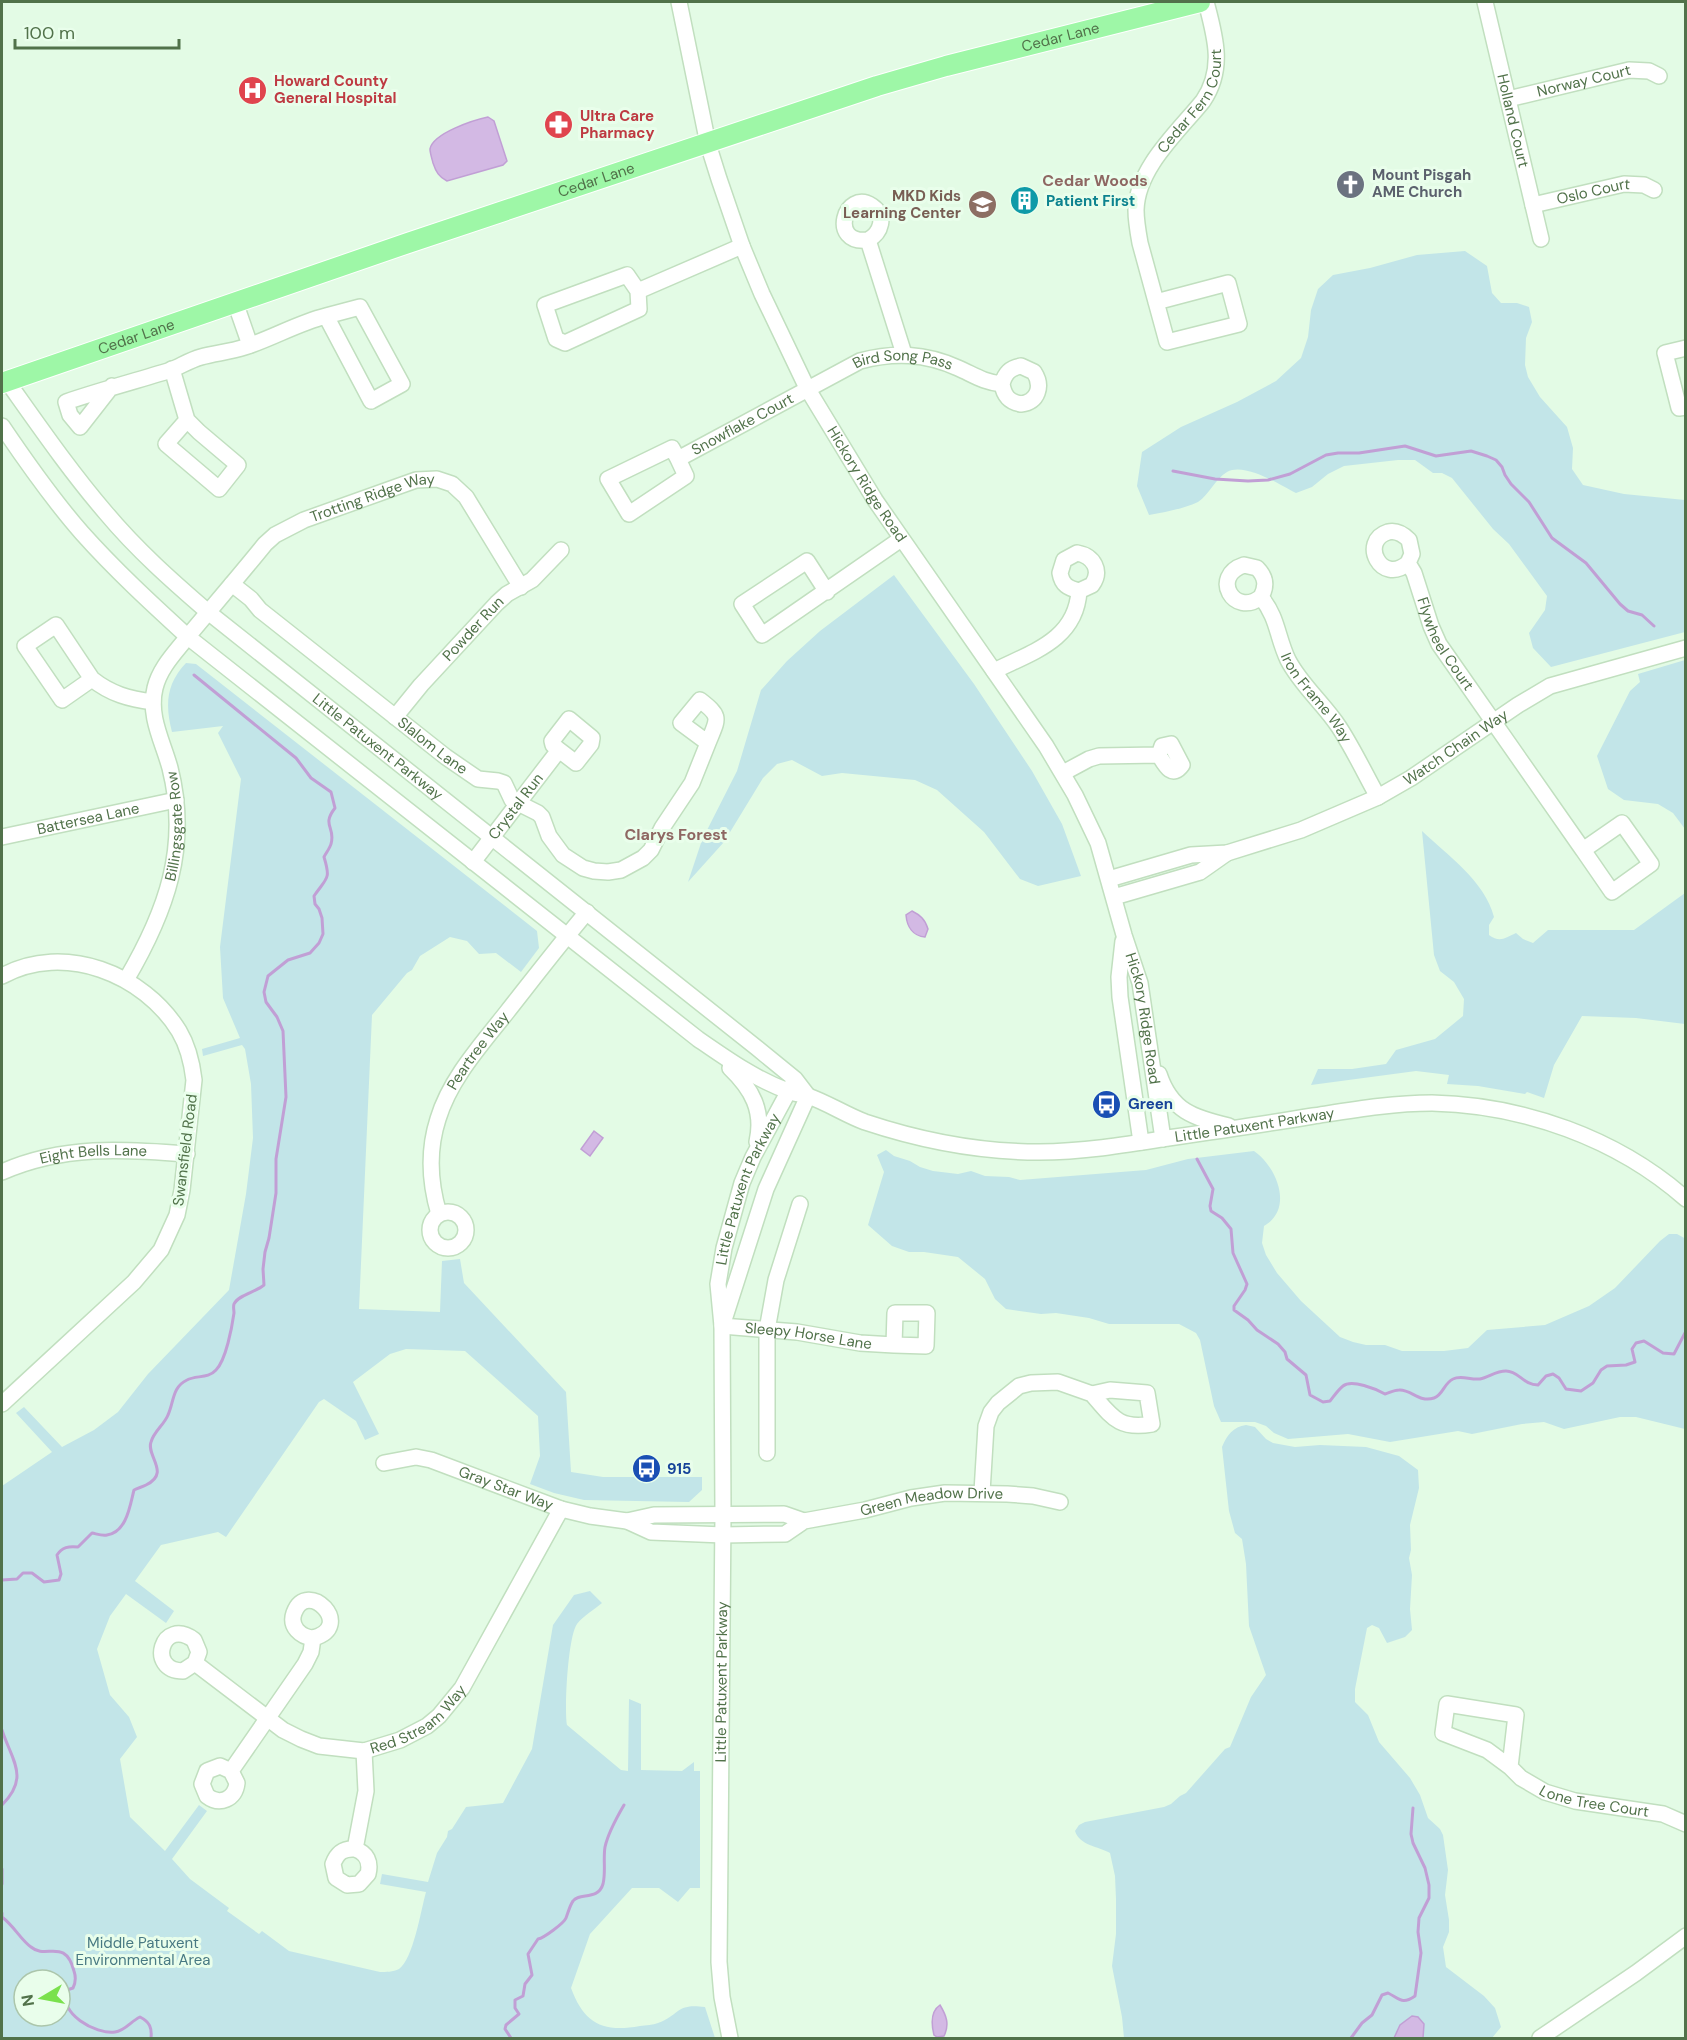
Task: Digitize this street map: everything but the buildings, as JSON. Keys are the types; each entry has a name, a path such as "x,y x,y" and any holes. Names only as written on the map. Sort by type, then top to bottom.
{"main road":[{"name":"Cedar Lane","path":"3,378 905,77 1200,2"}],"street":[{"name":"Hickory Ridge Road","path":"679,2 708,144 742,246 807,388 836,438 901,539 1063,773 1098,843 1140,983 1163,1139"},
{"name":"Cedar Fern Court","path":"1156,302 1228,284 1239,324 1167,342 1156,302 1140,243 1136,210 1145,175 1203,101 1212,84 1218,61 1206,2"},
{"name":"Holland Court","path":"1485,2 1540,239"},
{"name":"Norway Court","path":"1508,99 1629,70 1649,71 1659,76"},
{"name":"Oslo Court","path":"1533,205 1624,184 1644,185 1654,190"},
{"path":"868,240 904,354"},
{"path":"638,291 742,246"},
{"path":"627,275 638,291 639,309 565,343 556,339 545,305 627,275"},
{"path":"235,302 250,345"},
{"path":"112,386 172,369 199,358 250,345 271,338 298,324 326,316 360,307 402,384 371,401 326,316"},
{"path":"1686,348 1665,353 1679,408 1686,407"},
{"name":"Bird Song Pass","path":"807,388 860,361 904,354 942,361 974,377 1002,384"},
{"path":"172,369 187,420 238,465 219,489 166,444 187,420"},
{"name":"Little Patuxent Parkway","path":"3,378 107,514 165,576 587,912 792,1086 808,1096 863,1121 930,1141 966,1148 1017,1152 1062,1152 1104,1148 1409,1104 1477,1106 1552,1123 1578,1133 1633,1160 1686,1199"},
{"name":"Snowflake Court","path":"678,459 807,388"},
{"name":"Little Patuxent Parkway","path":"2,426 81,532 112,566 188,637 698,1040 745,1071 792,1086"},
{"name":"Snowflake Court","path":"672,448 678,459 686,476 629,514 608,479 672,448"},
{"name":"Trotting Ridge Way","path":"208,612 275,535 304,520 416,480 437,478 452,484 466,497 521,586"},
{"path":"827,591 807,561 742,604 762,635 827,591 901,539"},
{"name":"Powder Run","path":"394,717 497,603 507,594 541,573 561,550"},
{"name":"Flywheel Court","path":"1407,563 1414,573 1439,644 1612,892 1652,864 1623,823 1583,850"},
{"name":"Slalom Lane","path":"232,584 252,599 260,610 394,717 478,779 504,783 512,800 542,817 554,846 573,862 594,871 608,873 621,870 643,858 651,850 662,828 692,783 708,743"},
{"path":"994,671 1058,636 1066,629 1078,606 1079,591"},
{"name":"Iron Frame Way","path":"1261,597 1275,619 1280,641 1289,662 1339,727 1378,797"},
{"name":"Billingsgate Row","path":"126,980 152,934 170,886 177,842 176,800 170,767 157,729 153,702 155,688 167,662 208,612"},
{"path":"92,679 62,700 25,646 56,625 92,679 109,691 123,697 153,702"},
{"name":"Watch Chain Way","path":"1109,879 1191,855 1227,853 1301,830 1378,797 1440,760 1535,694 1565,681 1686,648"},
{"name":"Crystal Run","path":"473,862 559,750"},
{"path":"1063,773 1099,756 1159,755"},
{"name":"Battersea Lane","path":"2,837 176,800"},
{"name":"Watch Chain Way","path":"1114,897 1200,872 1227,853"},
{"name":"Peartree Way","path":"439,1214 434,1195 432,1143 445,1100 466,1064 587,912"},
{"name":"Hickory Ridge Road","path":"1124,935 1119,977 1120,997 1141,1142"},
{"name":"Swansfield Road","path":"2,976 24,966 63,962 86,965 126,980 154,1001 179,1032 187,1048 194,1080 187,1154 177,1215 161,1250 134,1282 2,1404"},
{"path":"698,1040 741,1078 754,1098 760,1130 753,1157"},
{"path":"1150,1047 1164,1087 1181,1109 1203,1120 1238,1128"},
{"name":"Little Patuxent Parkway","path":"730,2038 722,1997 719,1962 723,1514 722,1326 718,1284 733,1210 753,1157 792,1086"},
{"name":"Little Patuxent Parkway","path":"722,1326 766,1190 808,1096"},
{"name":"Eight Bells Lane","path":"2,1172 31,1162 84,1151 131,1150 187,1154"},
{"path":"767,1453 767,1330 776,1280 800,1204"},
{"name":"Sleepy Horse Lane","path":"722,1326 797,1332 860,1344 894,1345"},
{"path":"982,1492 986,1426 991,1412 998,1403 1019,1386 1031,1383 1058,1382 1092,1394"},
{"name":"Gray Star Way","path":"384,1463 416,1457 431,1460 561,1509 627,1521 651,1532 723,1535"},
{"name":"Green Meadow Drive","path":"723,1535 785,1534 804,1521 865,1510 929,1494 982,1492 1033,1496 1060,1502"},
{"name":"Red Stream Way","path":"195,1663 283,1730 301,1739 319,1746 364,1751 386,1745 415,1732 439,1716 452,1702 462,1688 561,1509"},
{"name":"Gray Star Way","path":"627,1521 654,1515 723,1514"},
{"name":"Green Meadow Drive","path":"723,1514 784,1514 804,1521"},
{"path":"231,1771 305,1664 314,1638"},
{"name":"Lone Tree Court","path":"1510,1767 1516,1716 1447,1704 1443,1733 1487,1750 1533,1786 1563,1798 1663,1814 1686,1824"},
{"path":"355,1849 366,1791 364,1751"},
{"path":"1540,2038 1686,1936"}],"green space":[{"path":"1465,251 1487,266 1492,293 1501,303 1517,303 1529,307 1532,322 1526,338 1525,365 1528,377 1540,397 1567,427 1573,448 1572,469 1583,485 1624,494 1685,500 1685,632 1551,667 1533,648 1529,633 1545,610 1547,596 1509,544 1493,529 1452,478 1442,473 1433,473 1415,460 1344,466 1328,474 1312,487 1296,493 1253,472 1234,470 1223,475 1198,502 1149,515 1137,486 1142,452 1181,427 1237,402 1276,381 1301,358 1318,289 1333,275 1417,255"},
{"path":"894,575 974,684 1032,771 1062,824 1081,876 1038,886 1020,879 984,832 937,790 915,780 842,773 822,776 792,760 777,764 763,778 724,842 688,882 702,840 737,771 761,690 787,661 820,631"},
{"path":"1686,660 1685,829 1673,813 1658,804 1624,800 1608,789 1597,756 1630,691 1640,682 1638,674"},
{"name":"Middle Patuxent Environmental Area","path":"186,663 196,664 537,931 539,948 521,972 496,953 479,954 467,941 450,937 420,956 412,970 372,1015 359,1309 440,1312 442,1261 460,1259 464,1283 566,1392 571,1472 603,1477 702,1477 702,1490 689,1502 584,1500 554,1493 530,1484 540,1456 538,1416 465,1351 406,1349 390,1354 353,1382 379,1434 365,1440 356,1421 324,1399 319,1402 226,1537 218,1532 161,1545 135,1581 174,1611 166,1623 126,1594 110,1616 97,1649 110,1695 129,1717 137,1737 120,1759 130,1817 165,1851 199,1805 207,1811 172,1859 190,1879 229,1908 227,1911 259,1934 262,1931 289,1951 380,1972 399,1969 404,1964 412,1945 426,1892 380,1884 382,1874 428,1882 437,1853 448,1831 452,1829 466,1807 503,1803 532,1749 553,1625 574,1595 590,1591 602,1603 577,1624 574,1631 568,1673 567,1725 621,1770 628,1771 629,1699 641,1704 641,1770 682,1771 694,1762 694,1771 700,1771 700,1888 690,1888 678,1902 659,1888 632,1888 590,1934 571,1988 582,2010 589,2017 596,2023 615,2028 654,2024 665,2020 683,2008 705,2007 715,2038 2,2038 2,1486 52,1452 16,1413 24,1407 62,1447 94,1430 118,1412 148,1374 229,1290 246,1194 253,1138 251,1084 245,1049 242,1045 203,1056 202,1049 240,1038 223,998 220,947 241,779 218,733 223,726 172,732 168,704 174,679"},
{"path":"1422,831 1474,880 1494,917 1489,925 1489,935 1496,939 1516,933 1533,943 1548,930 1634,930 1685,893 1685,1024 1636,1018 1582,1016 1554,1065 1544,1098 1527,1092 1525,1094 1478,1086 1447,1084 1449,1075 1416,1071 1311,1085 1318,1069 1352,1069 1386,1064 1396,1050 1435,1039 1463,1016 1464,999 1454,982 1440,971 1434,955"},
{"path":"886,1150 894,1156 933,1171 958,1174 971,1171 985,1176 1020,1180 1146,1170 1188,1159 1254,1151 1269,1167 1279,1188 1278,1209 1273,1219 1264,1226 1262,1243 1277,1273 1301,1301 1340,1337 1366,1345 1385,1345 1402,1351 1444,1351 1468,1348 1487,1330 1545,1325 1589,1306 1615,1288 1660,1241 1669,1234 1677,1234 1686,1239 1685,1429 1636,1417 1620,1417 1564,1429 1544,1422 1472,1434 1458,1431 1390,1442 1348,1434 1288,1439 1255,1422 1221,1422 1214,1406 1200,1340 1196,1333 1179,1324 1109,1324 1089,1318 1056,1313 1041,1314 1006,1309 995,1299 985,1279 958,1257 909,1252 892,1246 868,1225 884,1172 877,1155"},
{"path":"1246,1425 1255,1427 1273,1443 1295,1447 1320,1445 1366,1447 1399,1456 1418,1470 1419,1488 1410,1525 1412,1630 1405,1637 1387,1643 1379,1628 1372,1625 1367,1628 1355,1689 1355,1702 1368,1715 1379,1742 1410,1778 1420,1795 1428,1818 1443,1835 1448,1870 1445,1895 1449,1932 1443,1947 1446,1967 1484,1996 1495,2008 1501,2027 1492,2038 1124,2038 1112,1966 1116,1934 1116,1899 1115,1876 1110,1853 1085,1843 1075,1831 1085,1822 1164,1807 1186,1793 1225,1749 1230,1747 1251,1697 1266,1675 1249,1626 1246,1564 1242,1539 1235,1533 1229,1511 1222,1447 1231,1432"}],"shaded area":[{"path":"488,117 494,121 507,161 503,165 447,181 442,178 434,166 430,149 433,143 455,128"},
{"path":"912,911 920,916 928,929 925,937 917,935 909,927 906,915"},
{"path":"594,1131 603,1138 590,1156 581,1149"},
{"path":"940,2005 947,2027 944,2036 937,2037 934,2035 932,2018"},
{"path":"1412,2016 1418,2017 1424,2024 1423,2038 1394,2038 1400,2025"}],"waterway":[{"path":"1173,471 1215,479 1268,480 1290,474 1326,455 1405,446 1436,456 1471,451 1487,456 1496,460 1502,467 1511,484 1529,502 1552,538 1586,563 1628,611 1642,615 1654,626"},
{"path":"2,1580 17,1579 23,1573 32,1573 44,1582 59,1580 61,1574 57,1555 61,1550 78,1547 92,1533 107,1535 119,1529 129,1510 134,1490 146,1485 157,1475 150,1447 151,1442 168,1415 176,1391 187,1380 209,1375 216,1370 223,1359 228,1343 234,1304 239,1298 264,1285 263,1269 276,1193 276,1159 286,1097 283,1031 277,1017 266,1002 264,992 268,976 288,960 310,953 323,934 322,918 314,896 325,881 327,874 324,857 331,844 329,819 335,808 331,792 311,778 296,758 194,675"},
{"path":"1197,1159 1213,1189 1211,1211 1222,1218 1231,1229 1233,1253 1247,1284 1234,1310 1278,1344 1285,1352 1287,1359 1306,1375 1310,1395 1323,1402 1330,1401 1347,1384 1370,1387 1385,1394 1403,1390 1429,1399 1437,1396 1450,1381 1456,1378 1480,1379 1506,1371 1514,1373 1528,1383 1538,1385 1546,1376 1553,1374 1559,1378 1566,1389 1581,1391 1593,1383 1601,1370 1607,1366 1635,1362 1632,1349 1636,1343 1644,1341 1663,1353 1674,1354 1686,1331"},
{"path":"2,1730 14,1760 17,1777 15,1786 2,1805"},
{"path":"511,2038 505,2029 506,2025 519,2014 515,2008 515,2000 523,1996 525,1984 532,1975 528,1954 538,1939 558,1927 566,1918 576,1898 597,1893 601,1889 604,1879 606,1842 624,1805"},
{"path":"1351,2038 1362,2023 1372,2015 1382,1995 1388,1993 1404,2001 1415,1996 1421,1953 1419,1918 1429,1898 1429,1885 1425,1868 1411,1834 1413,1808"},
{"path":"2,1869 2,1884"},
{"path":"2,1913 2,1917 31,1947 66,1955 75,1973 75,1982 73,1988 67,1990 65,1999 68,2007 80,2021 98,2030 115,2032 122,2030 140,2017 150,2026 151,2038"}],"place":[{"name":"Howard County General Hospital","path":"253,90"},
{"name":"Ultra Care Pharmacy","path":"559,125"},
{"name":"Mount Pisgah AME Church","path":"1351,184"},
{"name":"Patient First","path":"1025,201"},
{"name":"MKD Kids Learning Center","path":"982,205"},
{"name":"Green","path":"1107,1104"},
{"name":"915","path":"646,1469"}],"district":[{"name":"Cedar Woods","path":"1095,180"},
{"name":"Clarys Forest","path":"676,834"}]}
